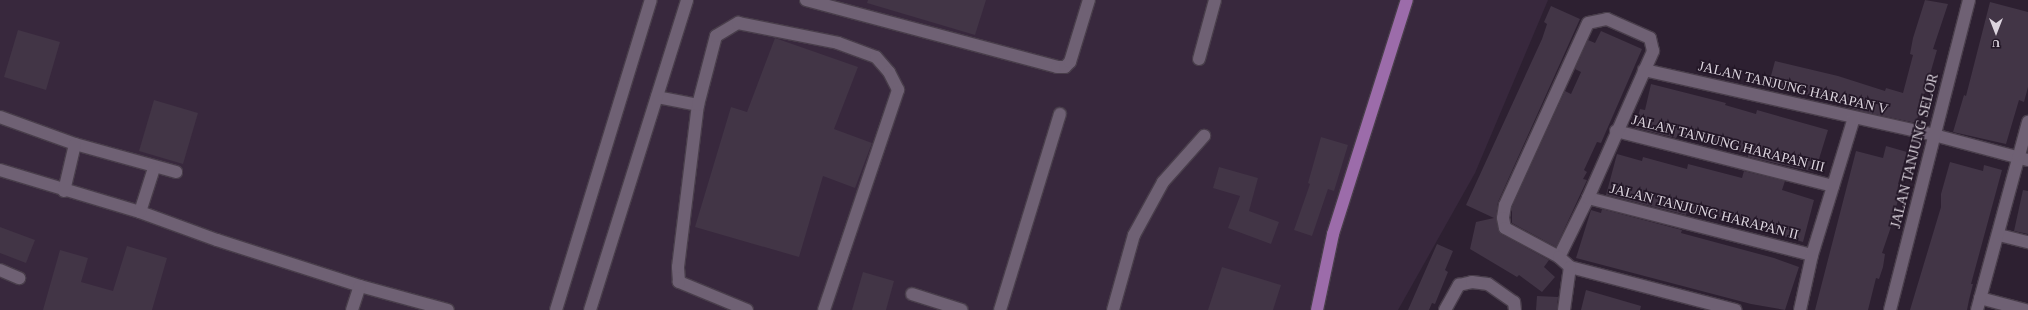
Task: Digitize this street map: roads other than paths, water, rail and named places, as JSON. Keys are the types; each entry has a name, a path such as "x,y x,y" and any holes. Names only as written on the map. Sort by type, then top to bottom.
{"main road":[{"path":"1318,310 1333,234 1407,0"}],"street":[{"path":"556,310 651,0"},
{"path":"590,310 687,0"},
{"path":"806,0 1057,68 1065,67 1070,62 1089,0"},
{"path":"1199,58 1215,0"},
{"name":"JALAN TANJUNG SELOR","path":"1890,310 1969,0"},
{"path":"1558,257 1588,198 1654,46 1650,38 1607,19 1588,23 1503,212 1505,228 1558,257 1570,267 1735,310"},
{"path":"747,310 679,282 678,267 698,105 716,36 738,23 838,43 876,57 889,72 898,90 824,310"},
{"name":"JALAN TANJUNG HARAPAN V","path":"1644,70 1934,135 2023,159"},
{"path":"657,97 698,105"},
{"path":"1000,310 1060,114"},
{"path":"0,117 75,144 154,168 176,172"},
{"path":"1800,310 1812,255 1854,118"},
{"path":"2025,310 1978,304 2023,159 2028,122"},
{"name":"JALAN TANJUNG HARAPAN III","path":"1616,131 1833,186"},
{"path":"1113,310 1134,235 1163,182 1204,136"},
{"path":"64,190 75,144"},
{"path":"140,212 154,168"},
{"path":"0,170 140,212 216,240 360,286 448,310"},
{"name":"JALAN TANJUNG HARAPAN II","path":"1588,198 1812,255"},
{"path":"1999,235 2028,242"},
{"path":"1564,310 1570,267"},
{"path":"0,270 19,278"},
{"path":"1445,310 1459,285 1472,282 1488,284 1514,302 1515,310"},
{"path":"352,310 360,286"},
{"path":"912,294 962,310"}]}
